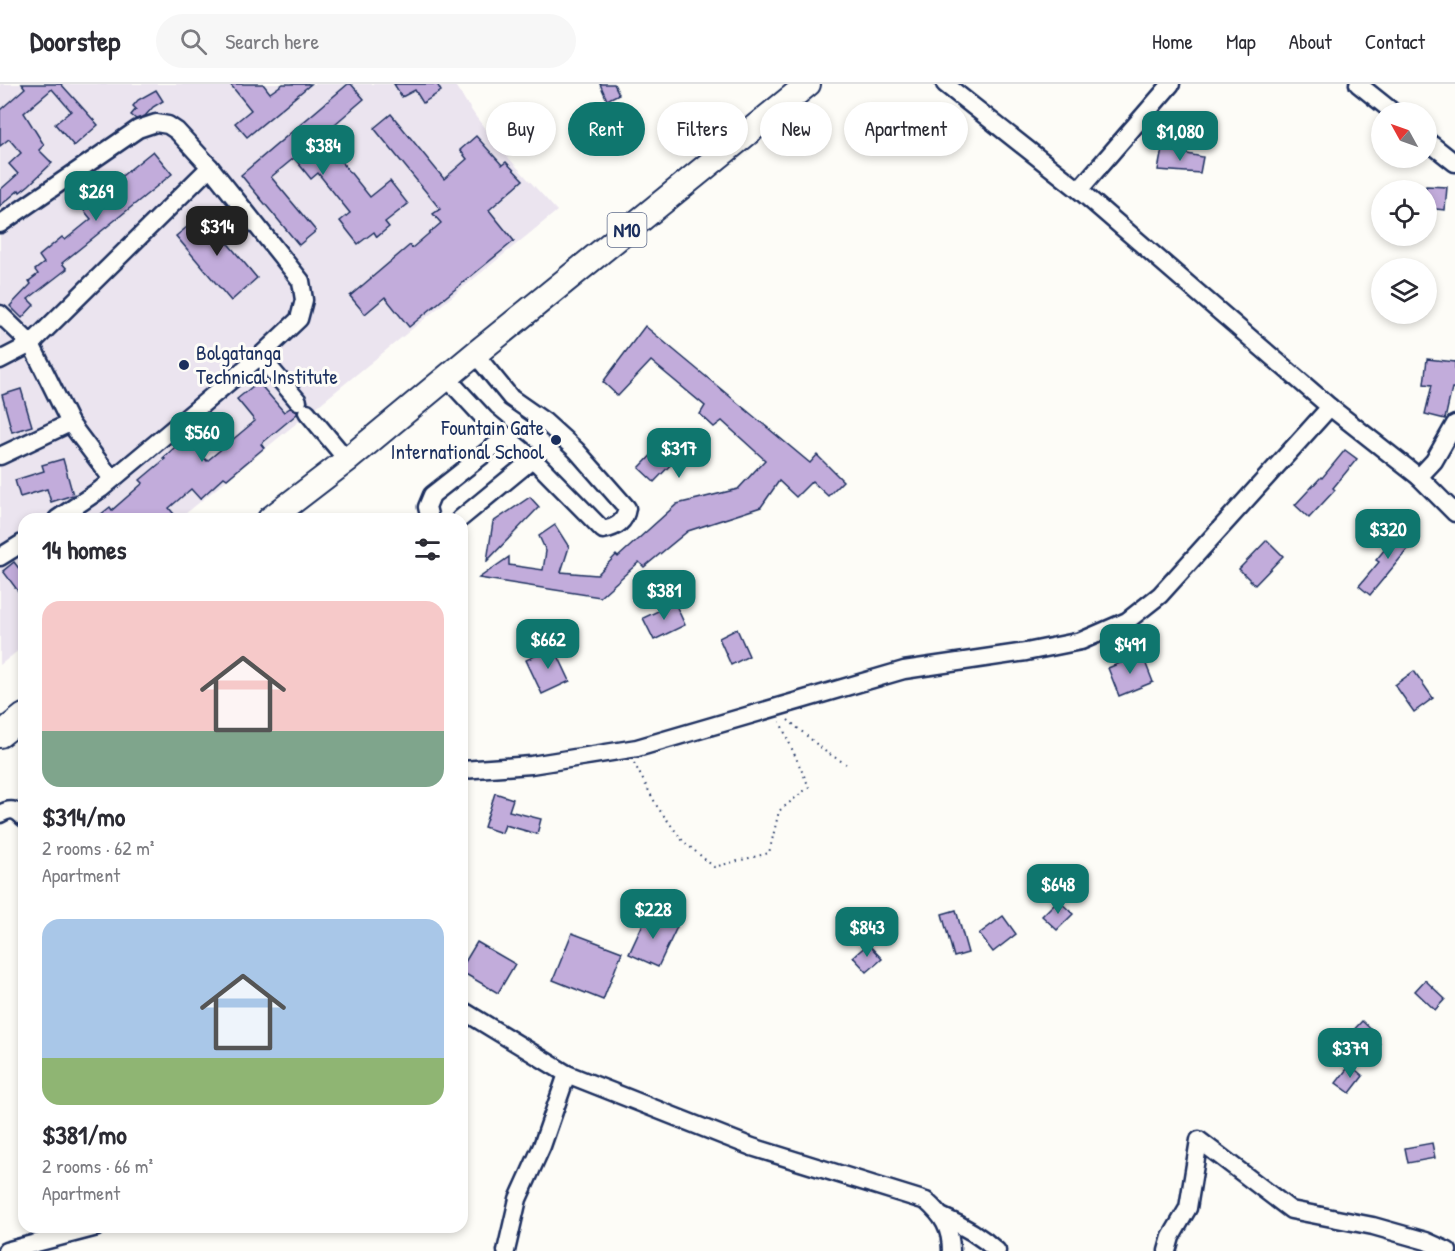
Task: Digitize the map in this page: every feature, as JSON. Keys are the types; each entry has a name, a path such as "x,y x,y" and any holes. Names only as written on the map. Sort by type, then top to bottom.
{"highway":[{"name":"N10","path":"278,513 347,460 808,84"},
{"path":"0,735 18,721"}],"street":[{"path":"945,84 1078,190 1330,407 1419,477 1455,513"},
{"path":"1078,190 1171,84"},
{"path":"1358,84 1380,102"},
{"path":"0,224 138,129 156,123 168,125 177,130 210,167 301,281 304,300 299,319 260,356 112,479 65,513"},
{"path":"1437,149 1455,163"},
{"path":"0,360 31,344 210,167"},
{"path":"0,314 31,344 70,423 112,479"},
{"path":"446,377 485,419 533,459 603,530 614,528 625,517 627,508 576,450 544,422 511,398 475,354"},
{"path":"260,356 347,460"},
{"path":"468,770 531,765 637,748 904,670 1026,652 1081,641 1127,621 1160,595 1330,407"},
{"path":"0,456 70,423"},
{"path":"1419,477 1434,461 1455,424"},
{"path":"429,513 428,507 432,495 507,436"},
{"path":"467,513 533,459"},
{"path":"0,557 18,546"},
{"path":"0,814 7,810 15,810 18,813"},
{"path":"468,1014 567,1074 752,1147 926,1200 947,1223 951,1251"},
{"path":"506,1251 518,1199 542,1146 567,1074"},
{"path":"1167,1251 1171,1237 1188,1208 1199,1140 1291,1210 1373,1227 1426,1241 1448,1251"},
{"path":"943,1217 956,1223 987,1248"},
{"path":"6,1251 62,1244 85,1233"}],"path":[{"path":"633,760 658,808 683,841 714,867 769,853 779,811 809,787 773,707"},
{"path":"773,707 826,752 846,764"}],"shaded area":[{"name":"Bolgatanga Technical Institute","path":"0,84 454,84 486,130 486,156 507,156 557,211 186,513 18,513 18,651 0,665"}],"building":[{"path":"22,84 61,84 98,125 74,146 55,124 71,111 52,89 24,113 44,145 39,150 52,163 29,185 20,192 19,190 0,206 0,190 18,174 9,164 21,153 9,139 0,146 0,110 25,88"},
{"path":"230,84 263,84 270,93 283,84 311,84 247,137 235,123 251,110"},
{"path":"348,84 351,84 364,99 321,136 370,197 390,181 408,204 385,222 389,227 377,237 374,232 358,244 340,221 350,213 318,173 311,179 294,158 271,177 316,231 299,245 241,175"},
{"path":"394,84 437,84 441,91 423,103 415,90 402,97"},
{"path":"600,84 614,84 619,94 607,100"},
{"path":"156,90 163,101 145,116 136,119 131,115 136,109 133,106 138,100"},
{"path":"391,114 444,179 467,159 460,150 476,136 486,147 486,156 494,156 502,165 506,162 523,180 489,210 514,241 409,327 385,297 365,314 350,296 410,245 412,248 441,223 433,214 440,209 374,128"},
{"path":"1162,149 1203,157 1200,173 1158,170"},
{"path":"153,151 172,174 62,263 67,269 28,299 34,305 22,318 10,306 31,284 29,281 38,274 35,270 44,263 39,256 62,237 65,240 91,219 82,208"},
{"path":"1437,187 1447,187 1445,210 1437,209"},
{"path":"203,214 257,278 231,301 176,236"},
{"path":"645,326 810,463 817,455 843,481 828,496 812,481 796,497 779,481 761,507 688,531 644,567 639,562 600,597 479,578 509,557 509,565 543,570 546,551 539,536 555,525 569,547 561,572 597,575 616,555 618,557 677,504 738,489 765,460 722,421 714,427 700,414 705,406 651,361 618,396 603,382"},
{"path":"1427,359 1455,362 1455,388 1452,388 1445,419 1425,414 1432,385 1424,384"},
{"path":"258,382 284,412 290,408 297,411 297,414 261,444 264,448 227,479 224,477 200,499 191,489 169,508 173,513 102,513 110,507 112,510 143,483 140,480 185,438 207,461 255,421 237,399"},
{"path":"21,389 32,426 12,432 2,395"},
{"path":"663,443 678,457 654,482 639,468"},
{"path":"1345,450 1357,459 1333,488 1335,490 1309,518 1295,505 1322,478"},
{"path":"63,459 73,495 51,502 47,489 20,497 15,480 44,471 42,465"},
{"path":"530,497 539,507 487,561 493,522"},
{"path":"1403,527 1417,538 1370,595 1359,586 1379,562 1376,560"},
{"path":"1267,540 1283,556 1255,585 1239,569"},
{"path":"14,562 18,567 18,591 3,571"},
{"path":"675,603 685,625 654,640 643,618"},
{"path":"737,629 749,656 731,665 719,638"},
{"path":"554,647 570,681 542,694 526,660"},
{"path":"1142,654 1153,682 1119,696 1108,668"},
{"path":"1414,671 1433,698 1414,712 1395,685"},
{"path":"495,793 513,799 509,811 541,819 537,834 505,825 502,833 484,827"},
{"path":"1058,900 1073,914 1057,930 1042,916"},
{"path":"956,910 968,953 954,957 942,914"},
{"path":"648,913 677,927 658,967 629,954"},
{"path":"1003,916 1016,934 993,952 979,934"},
{"path":"572,933 622,952 603,1000 553,980"},
{"path":"477,942 515,964 498,993 468,976 468,957"},
{"path":"868,944 882,959 867,972 853,957"},
{"path":"1425,980 1445,999 1435,1010 1415,991"},
{"path":"1362,1021 1375,1033 1372,1037 1380,1044 1370,1054 1349,1035"},
{"path":"1350,1065 1363,1076 1350,1093 1336,1083"},
{"path":"1432,1143 1435,1158 1408,1163 1405,1148"}],"place":[{"name":"Bolgatanga Technical Institute","path":"184,365"},
{"name":"Fountain Gate International School","path":"556,440"}]}
